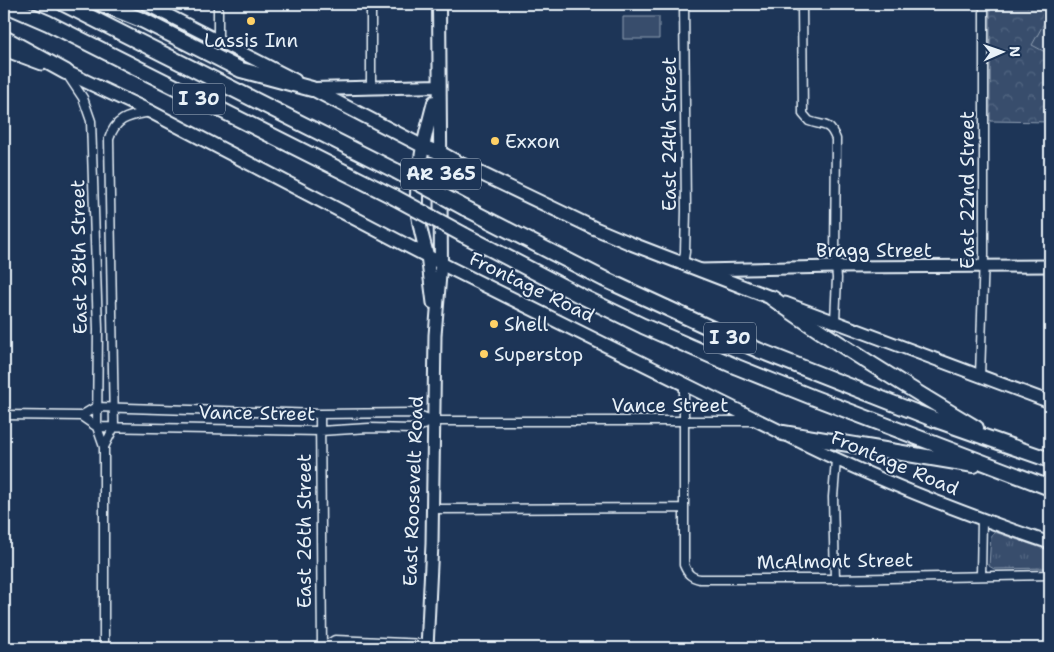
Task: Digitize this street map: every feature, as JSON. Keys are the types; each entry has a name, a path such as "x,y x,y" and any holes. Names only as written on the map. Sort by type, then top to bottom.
{"highway":[{"name":"I 30","path":"4,4 48,23 394,197 581,296 712,355 812,397 1050,488"},
{"name":"I 30","path":"64,4 396,171 604,279 713,330 864,393 1050,460"},
{"path":"102,4 144,21 241,70 312,89"},
{"path":"4,38 66,72"},
{"path":"772,298 934,405 1004,445"},
{"path":"783,433 1000,468"}],"main road":[{"path":"146,4 441,153 463,166 594,228 772,298 1050,402"},
{"name":"East Roosevelt Road","path":"427,646 435,335 441,263 441,153 438,86 439,4"},
{"name":"Frontage Road","path":"4,50 66,72 151,112 441,263 836,460 982,520 1050,543"},
{"path":"312,89 438,86"},
{"name":"East Roosevelt Road","path":"435,335 427,255 419,224 417,204 418,176 438,86"},
{"name":"Bragg Street","path":"699,270 1050,266"}],"street":[{"path":"218,4 218,40"},
{"path":"371,87 372,4"},
{"name":"East 24th Street","path":"683,264 686,211 684,4"},
{"path":"802,4 804,114 809,121 828,126 836,139 837,278 835,320"},
{"name":"East 22nd Street","path":"980,376 983,267 984,4"},
{"name":"East 28th Street","path":"66,72 88,109 93,134 94,262 98,329 96,407 97,427 104,447 104,648"},
{"name":"East 28th Street","path":"104,447 114,427 109,140 118,122 132,116 151,112"},
{"path":"432,509 684,504 684,383"},
{"path":"4,415 81,416 96,407"},
{"name":"Vance Street","path":"96,407 320,414 413,413 434,420 684,422 757,420"},
{"name":"East 26th Street","path":"320,414 322,648"},
{"path":"81,416 97,427"},
{"name":"Vance Street","path":"97,427 320,431 369,428 412,429 434,420"},
{"path":"835,579 833,497 836,460"},
{"name":"McAlmont Street","path":"684,504 684,565 688,574 694,578 835,579 1050,575"},
{"path":"980,575 982,520"},
{"path":"322,648 335,640 427,646"}],"green space":[{"path":"990,4 1050,4 1050,122 990,121"},
{"path":"1048,16 1050,17 1050,46 1047,53 1032,45"},
{"path":"623,17 659,17 659,39 623,39"},
{"path":"995,532 1050,551 1050,568 994,569 989,566 991,535"}],"place":[{"name":"Lassis Inn","path":"251,21"},
{"name":"Exxon","path":"495,141"},
{"name":"Shell","path":"494,324"},
{"name":"Superstop","path":"484,354"}]}
